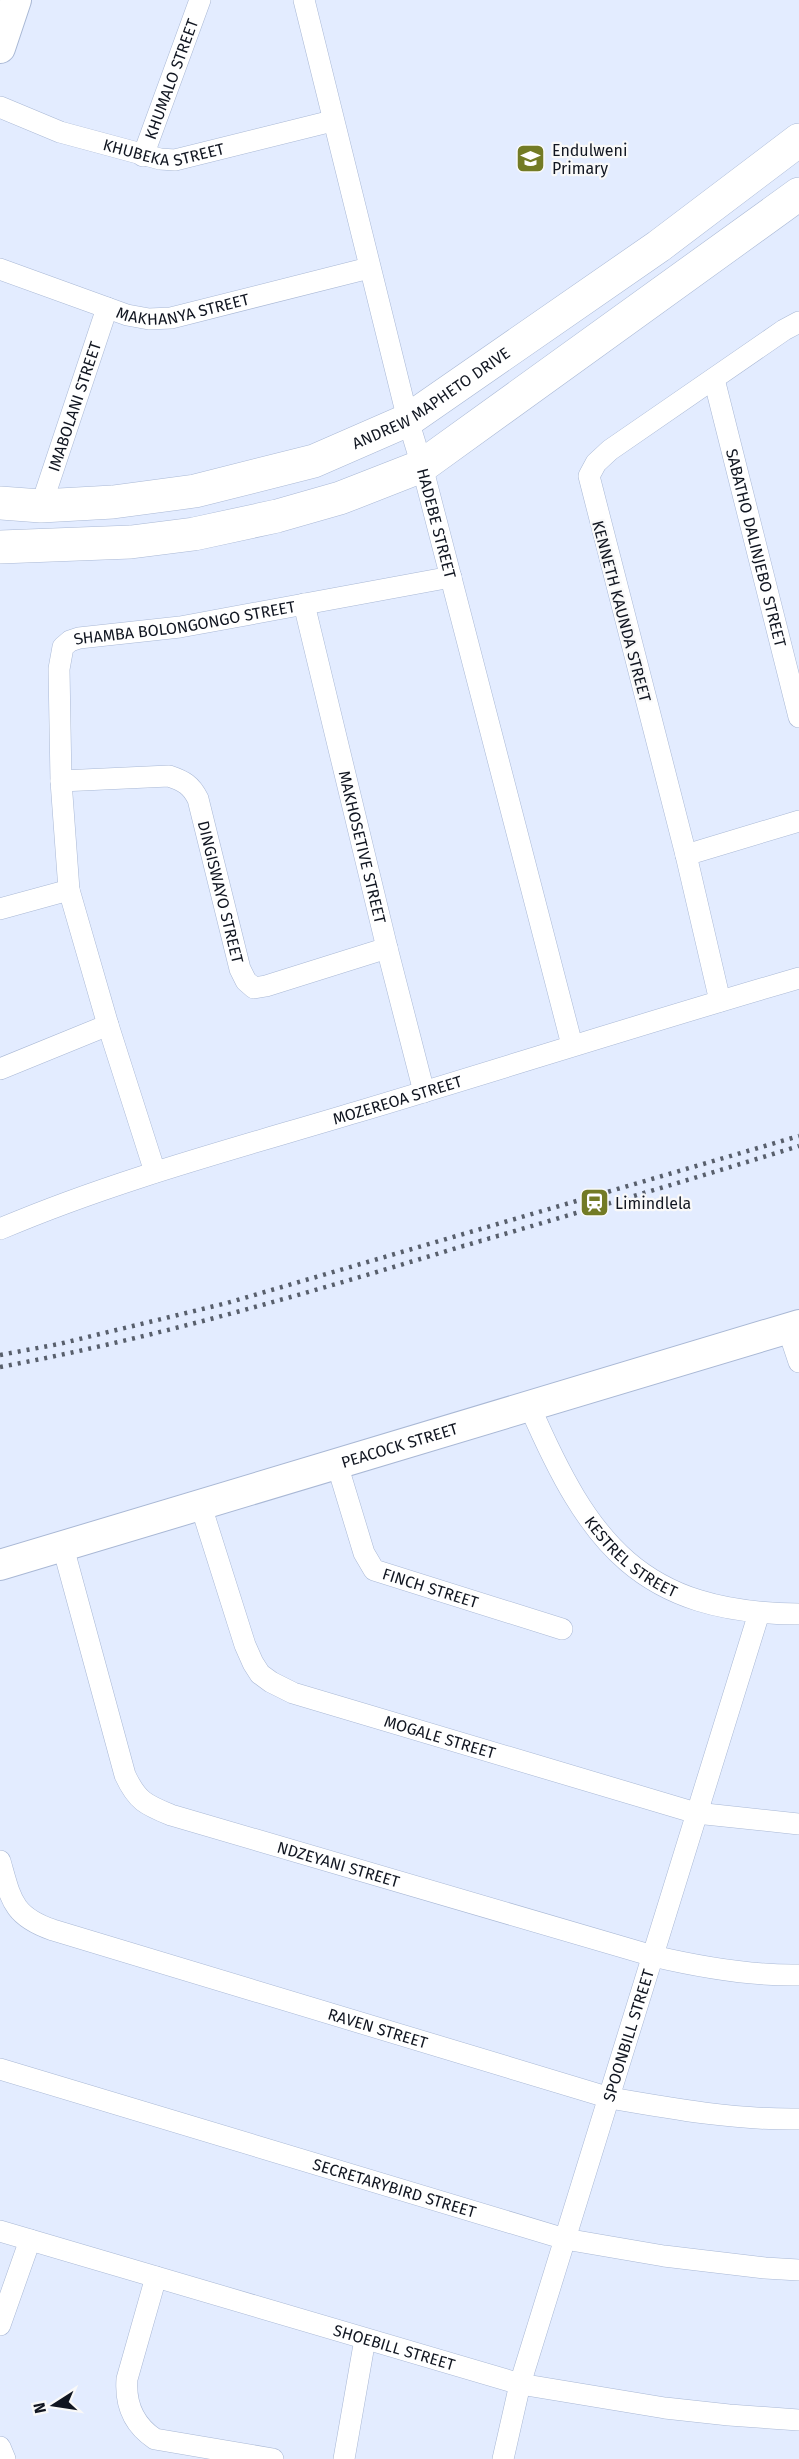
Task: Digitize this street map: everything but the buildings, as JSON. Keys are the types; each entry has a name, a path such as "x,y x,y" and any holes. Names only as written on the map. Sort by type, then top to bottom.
{"main road":[{"name":"ANDREW MAPHETO DRIVE","path":"0,503 41,506 113,502 195,490 256,477 314,461 408,420 659,246 799,140"},
{"path":"0,547 131,543 194,534 277,516 329,501 422,466 799,194"}],"street":[{"path":"0,48 16,0"},
{"name":"KHUMALO STREET","path":"143,156 200,0"},
{"name":"HADEBE STREET","path":"303,0 408,420 422,466 572,1045"},
{"name":"KHUBEKA STREET","path":"0,107 60,132 143,156 175,160 332,121"},
{"name":"MAKHANYA STREET","path":"0,269 127,315 149,319 171,318 369,268"},
{"name":"IMABOLANI STREET","path":"41,506 107,308"},
{"name":"KENNETH KAUNDA STREET","path":"720,1001 686,855 589,476 596,463 610,450 799,322"},
{"name":"SABATHO DALINJEBO STREET","path":"714,379 799,717"},
{"name":"SHAMBA BOLONGONGO STREET","path":"155,1172 108,1025 69,890 58,669 63,648 70,641 91,636 180,627 451,577"},
{"name":"MAKHOSETIVE STREET","path":"304,604 423,1092"},
{"name":"DINGISWAYO STREET","path":"62,781 169,776 184,781 192,788 198,799 240,969 246,981 254,988 267,986 387,948"},
{"path":"686,855 799,821"},
{"path":"0,909 69,890"},
{"name":"MOZEREOA STREET","path":"0,1229 58,1204 155,1172 799,978"},
{"path":"0,1069 108,1025"},
{"path":"794,1327 799,1362"},
{"name":"PEACOCK STREET","path":"0,1565 794,1327"},
{"name":"KESTREL STREET","path":"530,1407 563,1480 581,1509 598,1533 618,1554 641,1572 688,1598 759,1613 799,1614"},
{"name":"FINCH STREET","path":"337,1464 364,1553 374,1570 562,1629"},
{"name":"MOGALE STREET","path":"201,1506 245,1645 260,1674 271,1682 293,1693 696,1813 799,1824"},
{"name":"NDZEYANI STREET","path":"63,1547 125,1775 140,1800 171,1815 653,1956 686,1964 799,1975"},
{"name":"SPOONBILL STREET","path":"503,2459 520,2384 759,1613"},
{"name":"RAVEN STREET","path":"0,1861 15,1905 23,1915 35,1923 610,2098 764,2120 799,2120"},
{"name":"SECRETARYBIRD STREET","path":"0,2069 565,2239 675,2257 799,2270"},
{"name":"SHOEBILL STREET","path":"0,2231 520,2384 664,2408 799,2420"},
{"path":"0,2325 30,2240"},
{"path":"156,2277 127,2379 126,2395 135,2420 143,2431 155,2439 273,2459"},
{"path":"344,2459 365,2339"},
{"path":"0,2447 5,2459"}],"railway":[{"path":"0,1355 59,1344 227,1303 799,1136"},
{"path":"0,1367 116,1342 289,1298 799,1146"}],"place":[{"name":"Endulweni Primary","path":"531,159"},
{"name":"Limindlela","path":"594,1203"}]}
